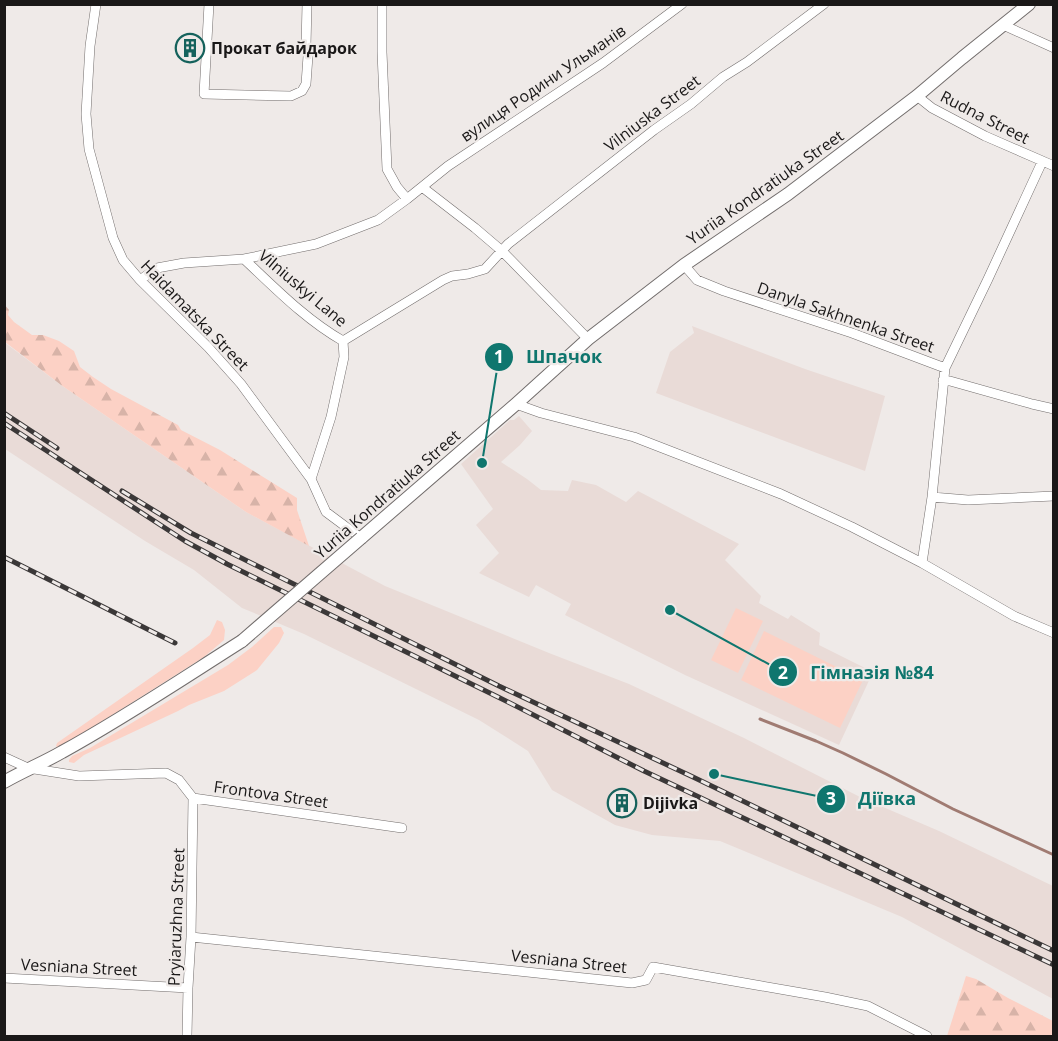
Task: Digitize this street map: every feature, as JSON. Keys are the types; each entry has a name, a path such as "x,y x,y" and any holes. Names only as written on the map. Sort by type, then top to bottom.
{"street":[{"name":"Haidamatska Street","path":"96,4 90,46 86,114 89,149 113,238 123,260 140,280 208,346 241,384 311,479 326,512 361,538"},
{"path":"209,4 204,94 291,96 302,92 306,84 307,4"},
{"path":"382,4 387,169 407,199"},
{"name":"вулиця Родини Ульманів","path":"140,280 157,268 184,263 244,259 316,244 378,220 448,166 603,63 682,4"},
{"name":"Vilniuska Street","path":"502,251 723,77 747,62 824,4"},
{"name":"Yuriia Kondratiuka Street","path":"4,782 60,753 147,702 242,641 588,339 684,265 788,194 917,96 1029,4"},
{"path":"1003,25 1053,48"},
{"name":"Rudna Street","path":"917,96 932,108 985,136 1053,166"},
{"name":"Rudna Street","path":"988,279 1042,162"},
{"path":"422,187 502,251 588,339"},
{"name":"Vilniuskyi Lane","path":"343,341 443,280 484,269 502,251"},
{"name":"Vilniuskyi Lane","path":"244,259 301,311 343,341"},
{"name":"Danyla Sakhnenka Street","path":"684,265 698,280 724,291 852,333 945,368 988,279"},
{"name":"Vilniuskyi Lane","path":"311,479 332,417 344,357 343,341"},
{"path":"922,564 932,497 945,368"},
{"path":"943,380 1053,409"},
{"path":"516,404 541,413 634,437 782,494 922,564 1014,616 1053,633"},
{"path":"932,497 968,500 1053,496"},
{"name":"Frontova Street","path":"4,757 28,768 79,776 166,773 179,780 193,798 402,828"},
{"name":"Pryiaruzhna Street","path":"187,1036 193,798"},
{"name":"Vesniana Street","path":"191,937 632,983 646,980 653,967 868,1006 927,1036"},
{"name":"Vesniana Street","path":"4,978 188,987"}],"shaded area":[{"path":"692,326 805,369 885,396 865,471 656,393 670,352 694,333"},
{"path":"4,342 61,385 246,512 385,586 629,684 744,738 862,798 939,831 1053,886 1053,999 902,917 720,841 652,835 615,825 552,790 528,751 479,720 304,634 242,608 194,570 145,541 5,449"},
{"path":"519,416 532,431 501,462 541,490 568,491 572,480 596,485 626,502 638,491 739,544 725,560 761,596 759,603 788,619 791,615 820,633 819,645 873,672 839,745 685,675 565,615 571,604 536,585 529,597 479,573 499,553 476,525 493,509 461,464 510,420"}],"green space":[{"path":"4,304 9,310 8,315 14,322 32,335 43,335 59,341 74,351 80,367 111,389 178,425 181,430 220,450 297,498 297,510 309,546 246,512 61,385 5,342"},
{"path":"736,608 763,621 738,673 711,660"},
{"path":"217,620 222,622 225,630 224,640 204,657 58,748 56,746 57,743 210,635"},
{"path":"274,627 281,627 284,633 279,643 257,670 224,691 189,705 84,755 74,763 69,762 72,756 90,748 228,665"},
{"path":"764,631 863,680 840,728 741,680"},
{"path":"966,976 976,979 1053,1021 1053,1036 947,1036"}],"waterway":[{"path":"760,719 843,753 953,809 1054,855"}],"railway":[{"path":"4,413 57,448"},
{"path":"4,423 185,541 227,564 644,771 1054,965"},
{"path":"122,491 191,533 499,686 1054,951"},
{"path":"4,557 175,643"}],"place":[{"name":"Прокат байдарок","path":"190,48"},
{"name":"Шпачок","path":"482,463"},
{"name":"Гімназія №84","path":"670,610"},
{"name":"Діївка","path":"714,774"},
{"name":"Dijivka","path":"622,803"}]}
